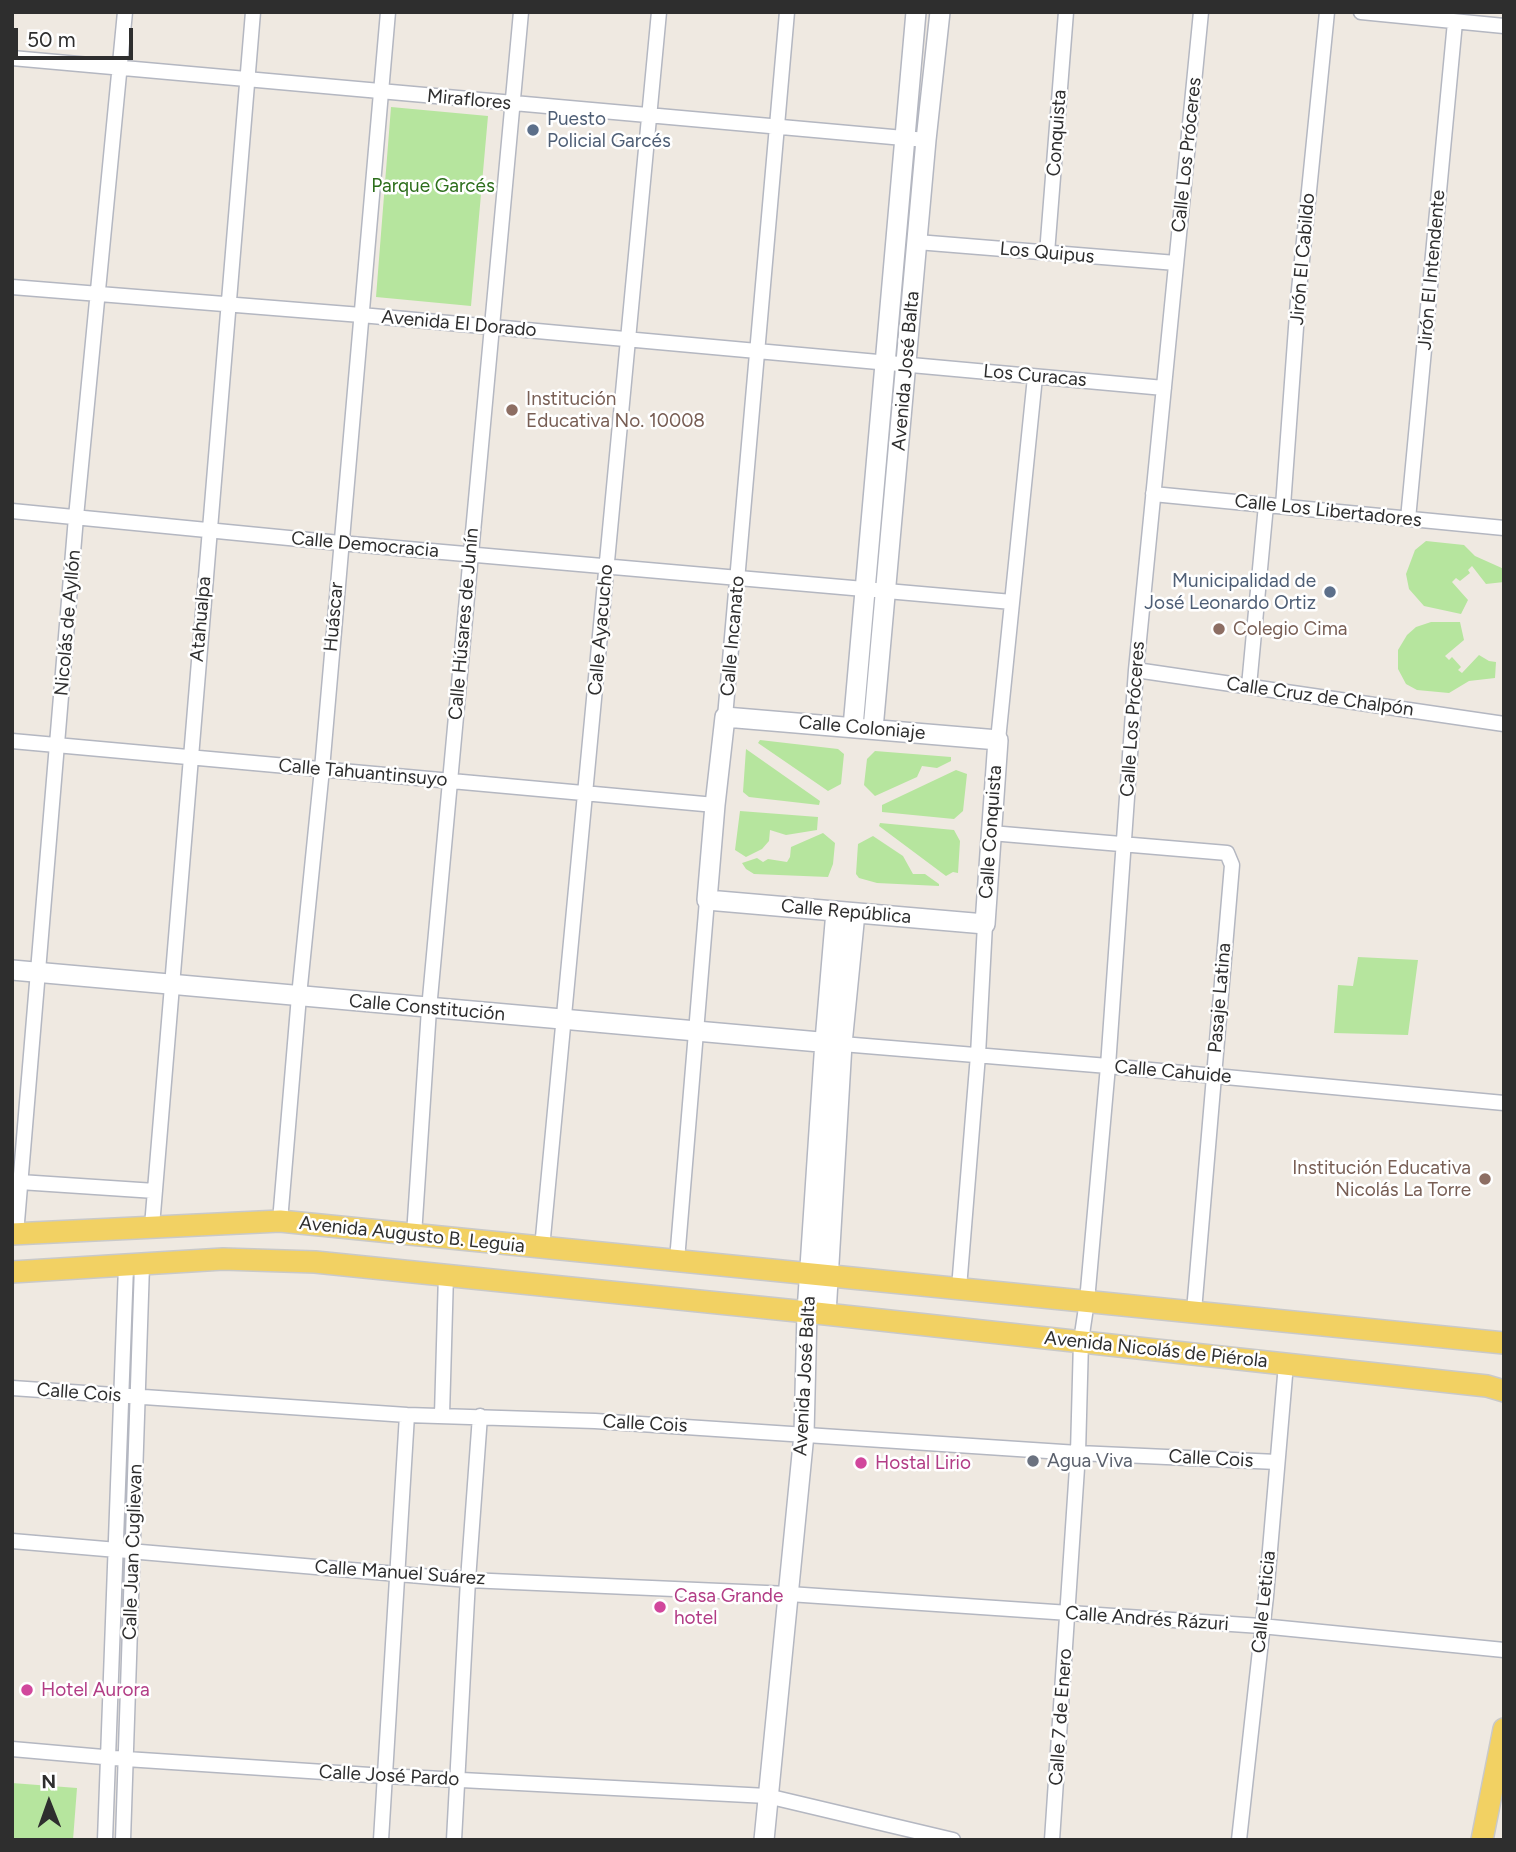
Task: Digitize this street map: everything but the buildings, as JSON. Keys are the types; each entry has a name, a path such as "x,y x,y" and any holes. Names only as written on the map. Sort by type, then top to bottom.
{"main road":[{"name":"Avenida Augusto B. Leguia","path":"14,1234 280,1221 820,1274"},
{"path":"446,1274 448,1239"},
{"name":"Avenida Augusto B. Leguia","path":"12,1272 223,1259 267,1259 446,1274 817,1312"},
{"path":"820,1274 1504,1343"},
{"name":"Avenida Nicolás de Piérola","path":"817,1312 1487,1386 1504,1391"},
{"path":"1482,1840 1504,1729"}],"street":[{"name":"Nicolás de Ayllón","path":"14,1234 76,517 125,12"},
{"name":"Atahualpa","path":"152,1226 253,12"},
{"name":"Huáscar","path":"280,1221 388,12"},
{"name":"Calle Húsares de Junín","path":"414,1236 429,1009 521,12"},
{"name":"Calle Ayacucho","path":"542,1248 659,12"},
{"name":"Calle Incanato","path":"677,1260 787,12"},
{"name":"Avenida José Balta","path":"853,727 916,12"},
{"name":"Avenida José Balta","path":"873,729 940,12"},
{"name":"Conquista","path":"1047,253 1066,12"},
{"name":"Calle Los Próceres","path":"1087,1301 1108,1066 1136,670 1202,12"},
{"name":"Jirón El Cabildo","path":"1283,506 1298,300 1326,12"},
{"path":"1361,12 1504,26"},
{"name":"Jirón El Intendente","path":"1408,519 1455,22"},
{"name":"Miraflores","path":"12,58 926,140"},
{"name":"Los Quipus","path":"917,242 1176,263"},
{"name":"Avenida El Dorado","path":"12,286 906,365"},
{"name":"Los Curacas","path":"906,365 1164,388"},
{"name":"Calle Conquista","path":"959,1288 978,1055 998,740 1035,377"},
{"name":"Calle Los Libertadores","path":"1153,494 1504,528"},
{"path":"1249,686 1266,505"},
{"name":"Calle Democracia","path":"12,511 340,543 1012,602"},
{"name":"Calle Cruz de Chalpón","path":"1136,670 1504,724"},
{"name":"Calle Coloniaje","path":"725,717 998,740"},
{"name":"Calle Tahuantinsuyo","path":"12,741 715,805"},
{"path":"991,833 1124,844"},
{"name":"Pasaje Latina","path":"1124,844 1227,853 1232,865 1194,1311"},
{"name":"Calle República","path":"707,900 985,924"},
{"name":"Avenida José Balta","path":"764,1840 817,1312 834,1043 846,912"},
{"name":"Calle Constitución","path":"12,970 834,1043"},
{"name":"Calle Cahuide","path":"834,1043 1504,1103"},
{"path":"20,1182 155,1191"},
{"name":"Calle Juan Cuglievan","path":"105,1840 121,1396 134,1265"},
{"name":"Calle Juan Cuglievan","path":"123,1840 138,1397 134,1265"},
{"path":"442,1415 446,1274"},
{"name":"Calle 7 de Enero","path":"1052,1840 1078,1453 1081,1341 1087,1301"},
{"name":"Calle Leticia","path":"1239,1840 1286,1364"},
{"name":"Calle Cois","path":"12,1388 407,1415 480,1416 1078,1453 1277,1462"},
{"path":"382,1840 407,1415"},
{"path":"454,1840 480,1416"},
{"name":"Calle Manuel Suárez","path":"12,1541 468,1580 789,1594"},
{"name":"Calle Andrés Rázuri","path":"789,1594 1261,1626 1504,1650"},
{"name":"Calle José Pardo","path":"12,1749 385,1776 767,1796 953,1840"}],"green space":[{"name":"Parque Garcés","path":"391,107 488,116 471,306 376,297"},
{"path":"1426,541 1464,545 1475,556 1504,569 1504,582 1486,584 1472,566 1468,570 1470,573 1460,581 1456,578 1452,582 1468,600 1461,614 1424,606 1409,589 1406,574 1415,550"},
{"path":"1431,622 1460,622 1464,640 1445,656 1449,660 1452,657 1461,667 1458,670 1462,673 1479,655 1496,662 1495,678 1469,681 1449,693 1417,690 1406,684 1398,669 1398,650 1407,635 1416,627"},
{"path":"760,740 838,749 844,754 841,784 828,791 758,743"},
{"path":"746,749 820,801 819,805 749,797 743,792"},
{"path":"875,751 951,757 951,761 937,768 922,766 917,777 875,796 864,785 867,759"},
{"path":"956,770 967,774 963,811 954,819 882,812 882,805"},
{"path":"740,811 818,817 817,830 786,835 770,830 769,841 762,849 746,857 735,850"},
{"path":"880,823 954,830 960,841 958,873 953,872 946,876 879,826"},
{"path":"823,833 835,843 833,864 828,877 754,874 742,863 757,858 763,862 768,859 787,862 791,847"},
{"path":"873,836 903,856 913,874 925,874 939,886 877,883 859,878 856,874 858,844"},
{"path":"1358,957 1418,960 1408,1035 1334,1033 1338,985 1353,986"},
{"path":"12,1783 77,1788 73,1840 12,1840"}],"place":[{"name":"Puesto Policial Garcés","path":"533,130"},
{"name":"Institución Educativa No. 10008","path":"512,410"},
{"name":"Municipalidad de José Leonardo Ortiz","path":"1330,592"},
{"name":"Colegio Cima","path":"1219,629"},
{"name":"Institución Educativa Nicolás La Torre","path":"1485,1179"},
{"name":"Agua Viva","path":"1033,1461"},
{"name":"Hostal Lirio","path":"861,1463"},
{"name":"Casa Grande hotel","path":"660,1607"},
{"name":"Hotel Aurora","path":"27,1690"}]}
